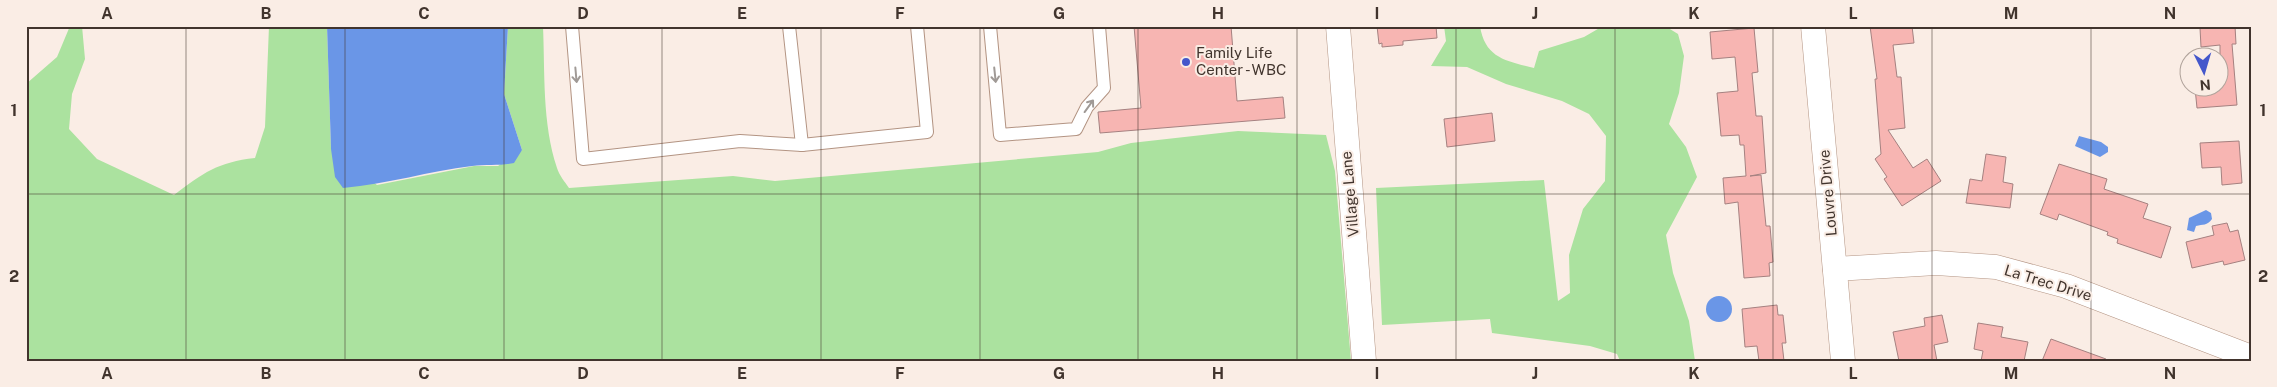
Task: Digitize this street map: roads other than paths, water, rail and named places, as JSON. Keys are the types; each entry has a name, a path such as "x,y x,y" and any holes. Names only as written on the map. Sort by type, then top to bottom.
{"street":[{"name":"Village Lane","path":"1338,26 1364,361"},
{"name":"Louvre Drive","path":"1813,26 1843,361"},
{"name":"La Trec Drive","path":"1835,269 1936,263 1996,266 2066,286 2251,357"}],"lane":[{"path":"572,26 583,159 740,141 802,145 927,132 917,26"},
{"path":"789,26 802,145"},
{"path":"990,26 1000,135 1076,129 1087,107 1104,88 1099,26"}],"water":[{"path":"327,26 508,26 504,94 522,150 514,163 456,168 377,184 343,188 335,177 331,149"},
{"path":"2079,136 2101,142 2108,147 2108,152 2100,157 2075,146"},
{"path":"2206,210 2211,213 2212,219 2207,224 2196,226 2194,232 2187,230 2189,218"},
{"path":"1719,296 1728,300 1732,309 1728,318 1719,322 1710,318 1706,309 1710,300"}],"place":[{"name":"Family Life Center - WBC","path":"1186,62"}]}
